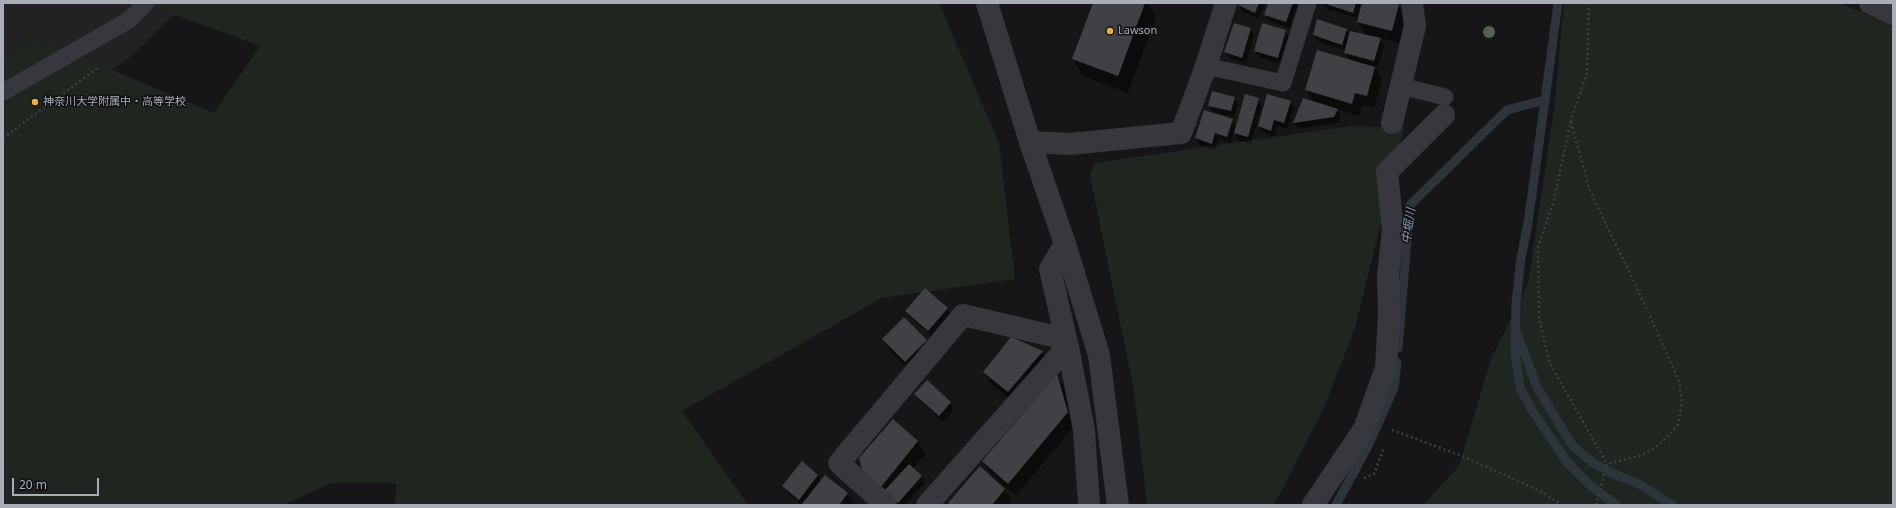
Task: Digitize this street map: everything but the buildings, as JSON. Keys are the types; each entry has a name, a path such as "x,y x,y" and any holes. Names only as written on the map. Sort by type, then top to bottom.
{"street":[{"path":"987,3 1030,142 1065,244 1099,355 1118,505"},
{"path":"1030,142 1070,144 1181,133 1206,66 1226,3"},
{"path":"1392,123 1415,26 1412,3"},
{"path":"1870,3 1893,14"},
{"path":"1313,505 1364,429 1386,368 1389,314 1388,275 1393,230 1388,172 1444,106"},
{"path":"1065,244 1050,270 1067,343 1084,430 1088,505"},
{"path":"886,505 839,463 963,315 1067,343"},
{"path":"927,505 1067,343"}],"lane":[{"path":"3,92 129,20 146,3"},
{"path":"1206,66 1283,83 1308,3"},
{"path":"1401,86 1444,106"}],"path":[{"path":"1589,3 1587,72 1571,120 1553,204 1538,247 1539,317 1549,362 1607,464 1596,505"},
{"path":"3,138 104,63"},
{"path":"1571,120 1590,191 1645,305 1679,381 1682,402 1678,426 1660,444 1643,455 1607,464"},
{"path":"1367,420 1452,451 1538,490 1564,505"}],"shaded area":[{"name":"神奈川大学附属中・高等学校","path":"3,3 187,3 129,58 3,146"},
{"path":"143,3 939,3 999,143 1015,279 882,298 682,411 748,505 395,505 396,483 332,483 283,505 3,505 3,59 35,37 214,113 260,46"},
{"path":"1564,3 1840,3 1893,26 1893,505 1423,505 1459,466 1491,359 1528,284 1554,110"},
{"path":"1351,126 1404,128 1355,328 1323,410 1274,505 1147,505 1134,391 1090,176 1094,163"}],"waterway":[{"name":"中堀川","path":"1398,348 1410,205 1507,110 1545,100 1558,3"},
{"path":"1545,100 1528,223 1521,258 1516,303 1515,352 1520,388 1532,410 1567,462 1592,487 1616,505"},
{"path":"1517,333 1537,387 1572,445 1593,463 1618,476 1639,484 1672,505"},
{"name":"中堀川","path":"1336,505 1369,444 1394,388 1397,362"}],"place":[{"name":"Lawson","path":"1110,31"},
{"name":"神奈川大学附属中・高等学校","path":"35,102"}]}
